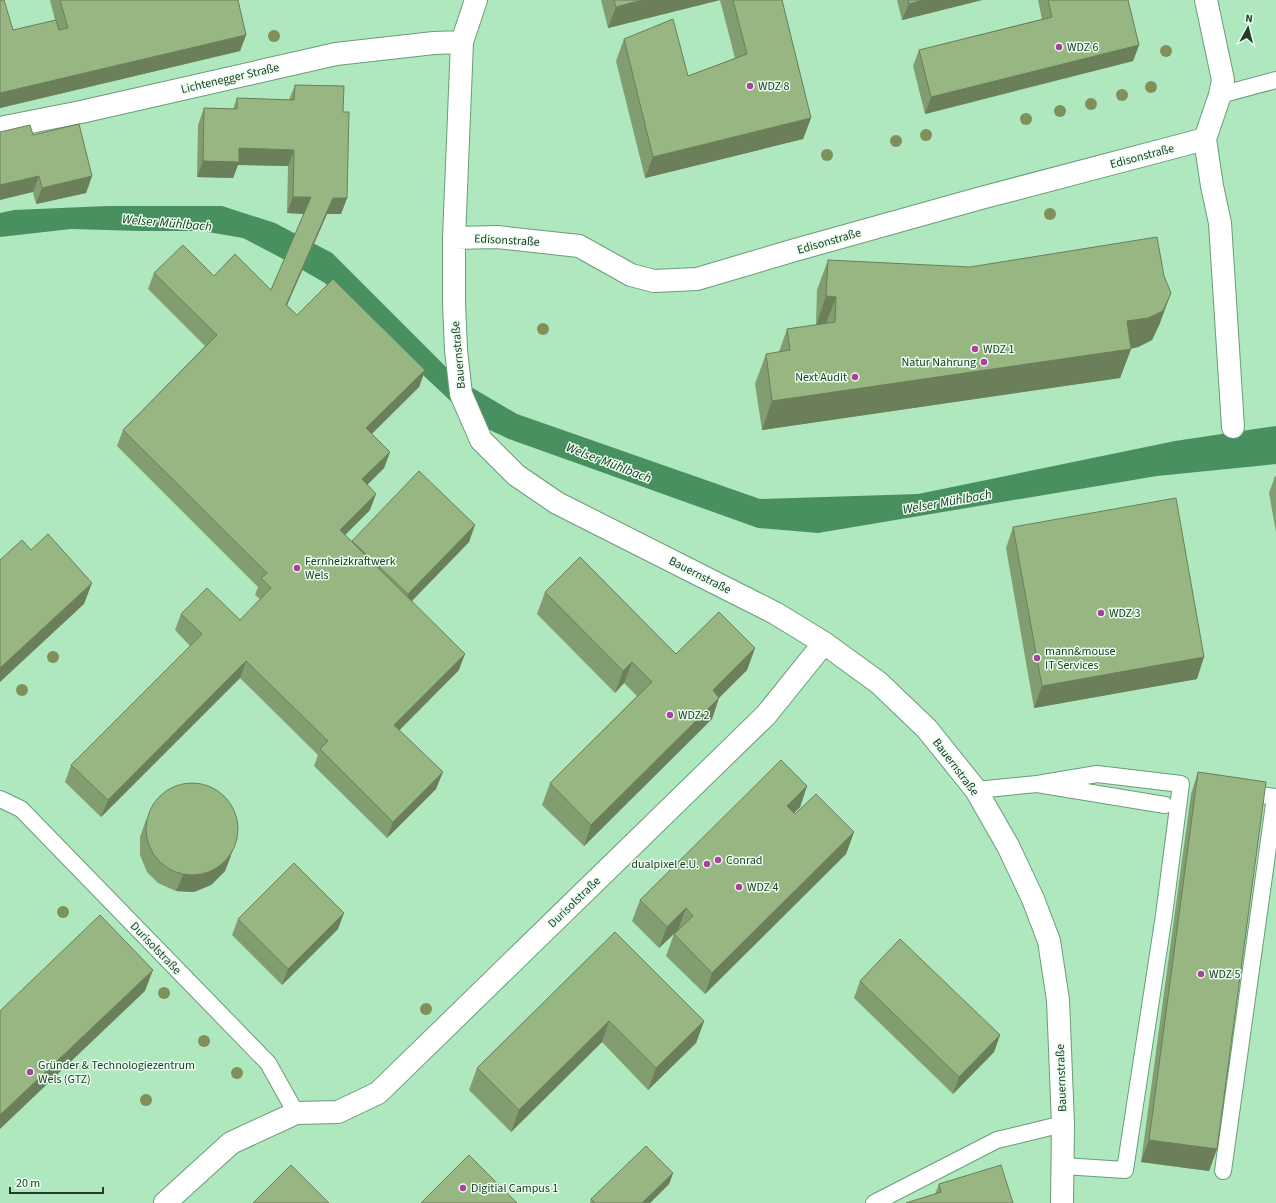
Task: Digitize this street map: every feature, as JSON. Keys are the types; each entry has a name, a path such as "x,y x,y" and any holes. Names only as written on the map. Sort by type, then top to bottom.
{"street":[{"name":"Bauernstraße","path":"476,0 462,42 454,238 454,303 456,350 461,394 481,440 516,476 557,503 768,609 824,643 878,683 928,729 976,790 1008,846 1049,941 1058,1000 1063,1124 1062,1203"},
{"path":"1206,0 1223,80 1220,95 1205,140 1212,186 1220,223 1234,427"},
{"name":"Lichtenegger Straße","path":"0,128 89,110 336,54 434,43 462,42"},
{"name":"Edisonstraße","path":"454,238 497,237 579,246 631,275 654,281 697,279 794,250 981,198 1205,140"},
{"name":"Durisolstraße","path":"165,1203 231,1142 296,1113 338,1112 378,1094 766,715 824,643"}],"lane":[{"path":"1220,95 1276,80"},
{"path":"976,790 1036,784 1097,774 1189,785 1163,923 1125,1170 1063,1166"},
{"path":"1036,784 1165,805"},
{"path":"1223,1171 1275,797 1227,790"},
{"name":"Durisolstraße","path":"0,800 21,809 268,1063 296,1113"},
{"name":"Bauernstraße","path":"874,1203 997,1140 1063,1124"}],"water":[{"name":"Welser Mühlbach","path":"107,206 222,206 275,223 332,253 459,380 517,414 760,499 918,494 1175,441 1276,426 1276,464 1157,476 818,533 758,528 509,439 473,422 325,283 243,238 202,231 71,229 0,237 0,213 14,210"}],"building":[{"path":"0,0 4,0 13,30 56,20 59,30 68,28 60,0 238,0 246,35 0,93"},
{"path":"614,0 642,0 616,7"},
{"name":"WDZ 8","path":"733,0 782,0 811,118 653,157 624,39 673,19 688,76 747,54"},
{"path":"908,0 923,0 909,4"},
{"name":"WDZ 6","path":"1048,0 1128,0 1139,45 931,97 919,50 1052,17"},
{"name":"Fernheizkraftwerk Wels","path":"295,85 344,86 343,112 349,112 347,198 333,198 286,305 297,315 333,279 425,370 366,428 390,452 362,479 376,494 340,530 465,654 394,725 443,772 393,822 320,749 328,741 246,661 108,800 71,765 202,634 181,614 207,588 240,620 271,588 261,578 267,573 123,430 217,335 154,273 183,245 214,276 235,254 271,290 311,197 293,197 294,150 239,148 239,162 203,161 204,108 237,109 237,98 294,100"},
{"path":"79,124 92,176 42,188 39,176 0,185 0,132 30,125 33,135"},
{"name":"WDZ 1","path":"1157,237 1164,276 1171,293 1163,311 1148,318 1127,321 1131,349 772,401 766,354 790,350 787,329 835,322 836,297 826,296 828,260 970,267"},
{"path":"419,471 475,525 408,594 352,541"},
{"name":"WDZ 3","path":"1176,498 1204,657 1042,686 1013,527"},
{"path":"48,534 92,583 0,668 0,560 22,540 31,550"},
{"name":"WDZ 2","path":"580,557 676,654 719,612 755,648 713,690 719,698 591,825 550,783 652,682 632,662 623,671 545,592"},
{"name":"WDZ 4","path":"781,760 807,786 787,806 795,814 816,794 854,832 712,973 674,934 693,916 686,908 667,927 640,900"},
{"name":"WDZ 5","path":"1198,772 1266,782 1217,1149 1149,1140"},
{"path":"192,783 210,786 225,796 235,811 238,829 235,847 225,862 210,872 192,875 174,872 159,862 149,847 146,829 149,811 159,796 174,786"},
{"path":"294,863 344,913 288,969 238,919"},
{"name":"Gründer & Technologiezentrum Wels (GTZ)","path":"100,915 153,970 0,1115 0,1011"},
{"path":"615,932 704,1021 656,1068 609,1021 519,1110 477,1068"},
{"path":"900,939 1000,1035 959,1077 860,981"},
{"path":"646,1146 673,1173 642,1203 595,1203 591,1199"},
{"path":"469,1155 517,1203 421,1203"},
{"path":"291,1165 329,1203 253,1203"},
{"path":"1001,1165 1013,1203 906,1203 941,1192 939,1184"}],"place":[{"name":"WDZ 6","path":"1059,47"},
{"name":"WDZ 8","path":"750,86"},
{"name":"WDZ 1","path":"975,349"},
{"name":"Natur Nahrung","path":"984,362"},
{"name":"Next Audit","path":"855,377"},
{"name":"Fernheizkraftwerk Wels","path":"297,568"},
{"name":"WDZ 3","path":"1101,613"},
{"name":"mann&mouse IT Services","path":"1037,658"},
{"name":"WDZ 2","path":"670,715"},
{"name":"Conrad","path":"718,860"},
{"name":"dualpixel e.U.","path":"707,864"},
{"name":"WDZ 4","path":"739,887"},
{"name":"WDZ 5","path":"1201,974"},
{"name":"Gründer & Technologiezentrum Wels (GTZ)","path":"30,1072"},
{"name":"Digitial Campus 1","path":"463,1188"}]}
